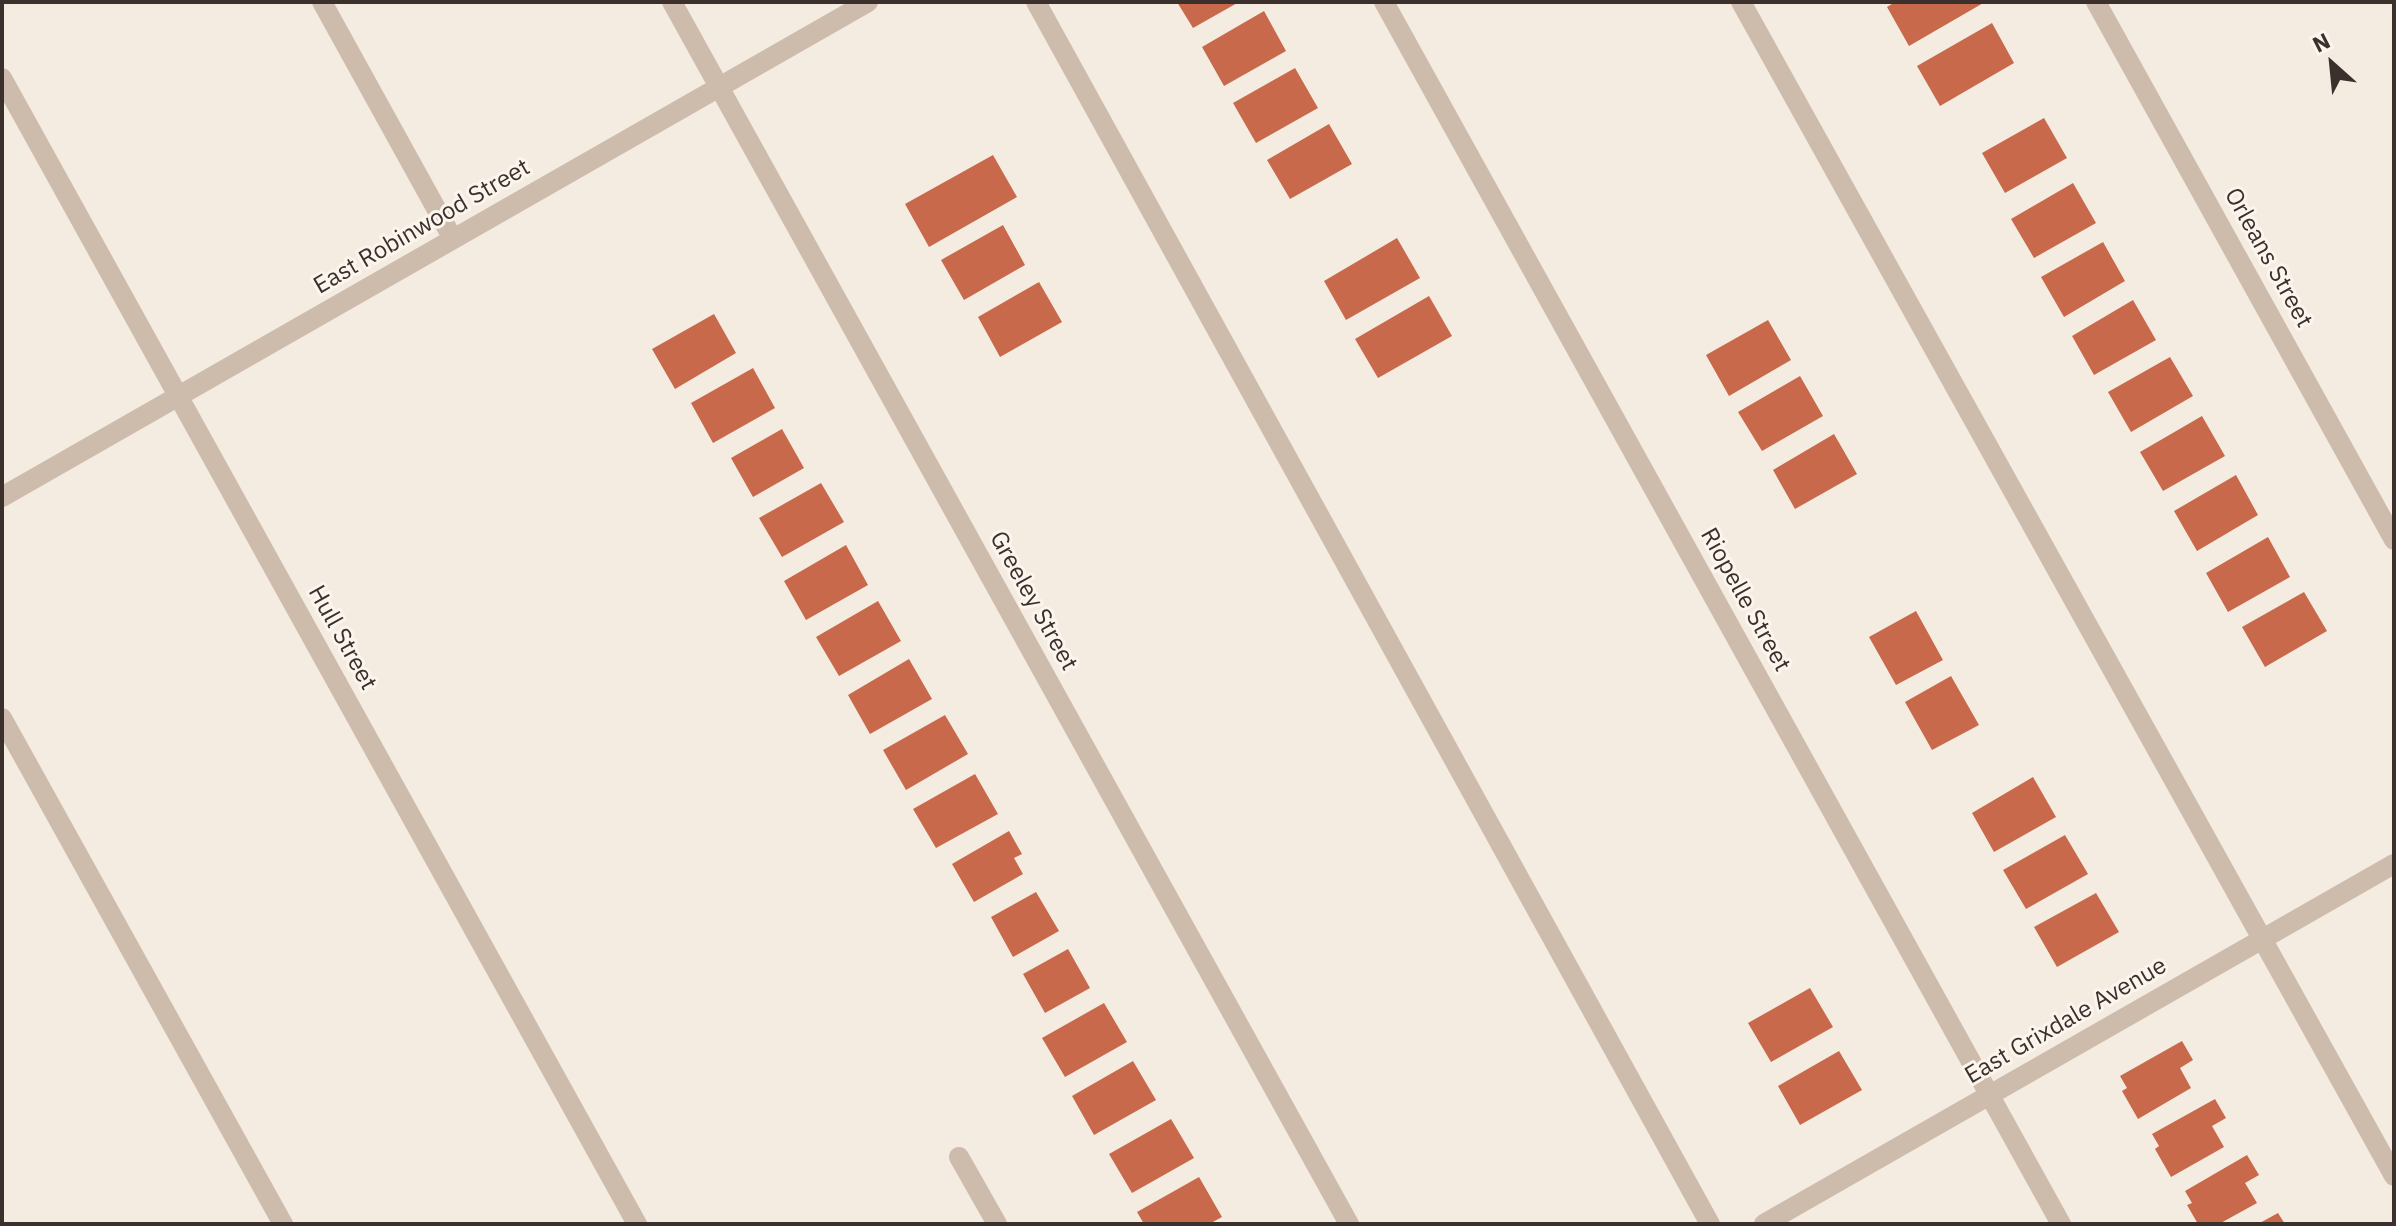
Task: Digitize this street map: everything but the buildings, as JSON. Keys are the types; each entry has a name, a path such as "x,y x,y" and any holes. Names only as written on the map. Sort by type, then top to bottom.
{"street":[{"path":"322,2 453,239"},
{"name":"Greeley Street","path":"672,2 1349,1224"},
{"name":"East Robinwood Street","path":"2,497 868,2"},
{"path":"1036,2 1710,1224"},
{"name":"Riopelle Street","path":"1384,2 2061,1224"},
{"path":"1741,2 2394,1176"},
{"name":"Orleans Street","path":"2096,2 2394,540"},
{"name":"Hull Street","path":"2,78 637,1224"},
{"path":"2,718 283,1224"},
{"name":"East Grixdale Avenue","path":"1764,1224 2394,864"},
{"path":"959,1157 997,1224"}]}
